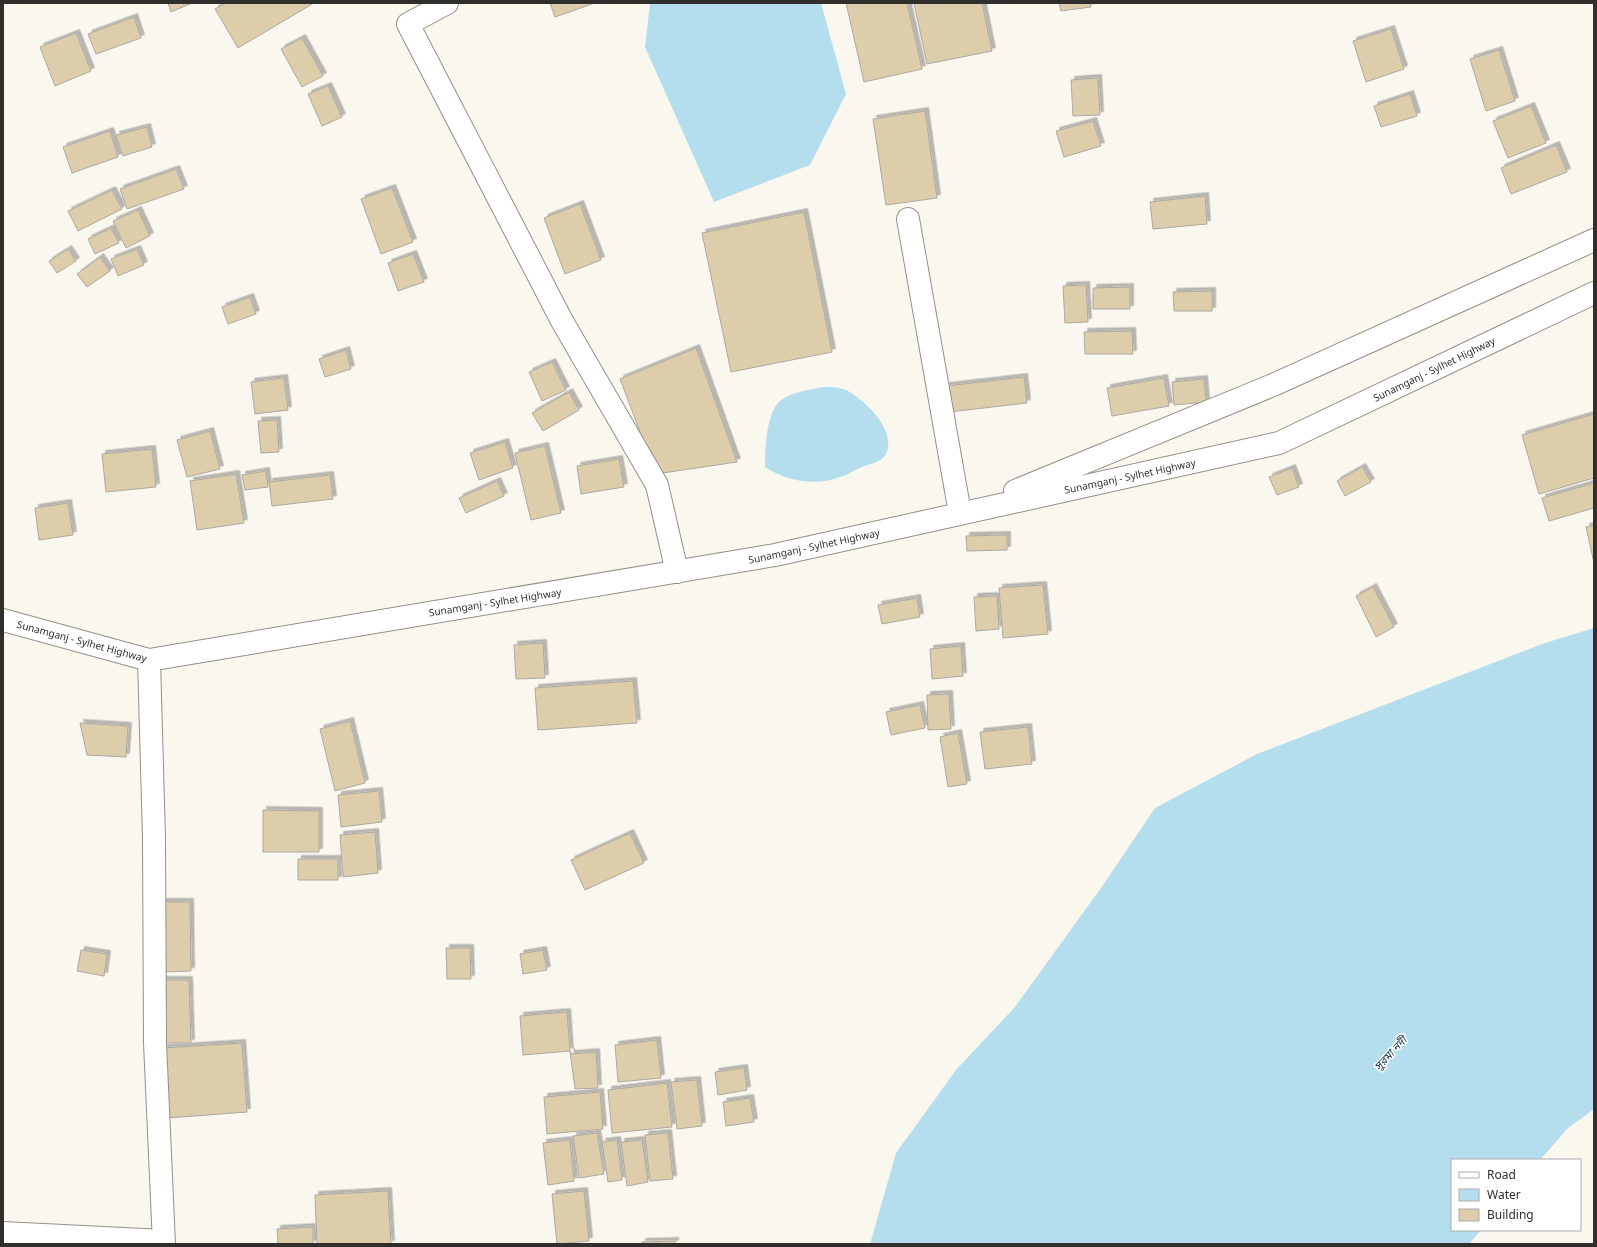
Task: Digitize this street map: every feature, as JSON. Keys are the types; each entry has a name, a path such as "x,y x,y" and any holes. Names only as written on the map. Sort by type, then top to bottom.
{"main road":[{"path":"446,3 408,24 562,321 657,485 677,572"},
{"path":"908,219 960,513 1273,385 1594,240"},
{"name":"Sunamganj - Sylhet Highway","path":"3,620 150,660 775,555 1279,443 1586,297"},
{"path":"3,1233 164,1242 155,1043 154,838 150,660"}],"water":[{"path":"650,3 821,3 846,94 810,165 714,202 645,47"},
{"path":"824,387 845,390 871,409 884,427 887,436 888,445 884,457 844,476 819,482 791,479 765,467 766,443 769,425 771,416 778,403 787,396 806,390"},
{"name":"সুরমা নদী","path":"1594,628 1594,1109 1568,1128 1541,1159 1451,1159 1451,1231 1480,1231 1469,1244 870,1244 896,1153 956,1070 1015,1007 1101,888 1155,808 1257,754 1545,643"}],"building":[{"path":"168,3 192,3 171,12"},
{"path":"226,3 314,3 238,48 215,9"},
{"path":"550,3 595,3 555,17"},
{"path":"846,3 907,3 922,69 864,82"},
{"path":"914,3 982,3 992,51 927,64"},
{"path":"1059,3 1090,3 1091,7 1061,11"},
{"path":"134,17 141,38 96,54 88,34"},
{"path":"1391,29 1404,69 1366,82 1353,41"},
{"path":"76,33 91,71 55,86 40,47"},
{"path":"302,38 323,76 302,87 281,49"},
{"path":"1499,50 1515,101 1486,111 1470,59"},
{"path":"1098,78 1100,115 1073,116 1071,80"},
{"path":"328,86 342,117 322,126 308,94"},
{"path":"1410,94 1417,116 1381,127 1374,106"},
{"path":"1531,106 1546,143 1508,158 1493,121"},
{"path":"925,111 937,198 886,205 873,119"},
{"path":"1093,121 1101,146 1064,157 1056,131"},
{"path":"147,127 152,147 123,156 116,135"},
{"path":"110,131 118,157 72,173 63,147"},
{"path":"1556,145 1567,172 1511,194 1501,168"},
{"path":"176,169 184,189 127,209 120,189"},
{"path":"392,188 413,242 381,254 361,199"},
{"path":"112,190 122,209 78,231 68,211"},
{"path":"1205,196 1207,224 1153,229 1150,202"},
{"path":"580,204 601,260 565,274 544,218"},
{"path":"138,210 150,236 126,248 113,221"},
{"path":"804,212 832,352 731,372 702,233"},
{"path":"111,228 119,243 95,254 88,239"},
{"path":"68,249 76,261 57,273 49,261"},
{"path":"137,249 144,265 118,276 111,259"},
{"path":"413,254 424,282 398,291 388,263"},
{"path":"100,257 110,271 87,287 77,274"},
{"path":"1086,285 1088,322 1065,323 1063,286"},
{"path":"1130,287 1130,309 1093,309 1093,288"},
{"path":"1212,291 1212,311 1174,311 1173,292"},
{"path":"250,297 256,314 228,324 222,307"},
{"path":"1132,331 1133,354 1085,354 1084,332"},
{"path":"696,348 737,462 656,474 620,379"},
{"path":"346,350 351,369 325,377 319,359"},
{"path":"552,362 566,390 542,401 529,372"},
{"path":"1024,377 1027,403 949,412 946,386"},
{"path":"284,378 288,410 255,414 251,382"},
{"path":"1164,378 1169,406 1112,416 1107,388"},
{"path":"1204,379 1206,402 1174,405 1172,382"},
{"path":"569,392 579,410 543,431 532,413"},
{"path":"1594,414 1594,478 1539,494 1522,435"},
{"path":"277,420 279,452 261,453 258,421"},
{"path":"210,431 220,469 187,477 177,440"},
{"path":"505,442 513,468 479,480 470,453"},
{"path":"545,446 561,513 531,520 515,453"},
{"path":"152,449 156,487 106,492 102,454"},
{"path":"619,459 624,487 581,494 577,466"},
{"path":"1362,467 1371,482 1345,496 1337,481"},
{"path":"1292,468 1299,487 1277,495 1269,477"},
{"path":"266,471 268,487 245,490 242,475"},
{"path":"236,474 244,523 197,530 190,481"},
{"path":"330,475 333,499 272,506 269,482"},
{"path":"497,481 504,496 466,513 459,498"},
{"path":"1594,483 1594,508 1549,521 1542,498"},
{"path":"68,503 73,535 39,540 35,508"},
{"path":"1594,525 1594,563 1586,527"},
{"path":"1007,535 1007,550 967,551 966,536"},
{"path":"1043,585 1048,634 1003,638 999,588"},
{"path":"1373,587 1394,627 1376,637 1356,596"},
{"path":"997,596 999,629 976,631 974,597"},
{"path":"917,598 920,617 882,624 878,605"},
{"path":"543,643 545,678 516,679 514,645"},
{"path":"961,646 963,676 932,679 930,649"},
{"path":"633,681 637,723 538,730 535,688"},
{"path":"949,694 951,729 928,730 927,695"},
{"path":"920,705 925,728 891,735 886,712"},
{"path":"350,721 365,783 335,791 320,729"},
{"path":"80,723 128,726 126,757 87,755"},
{"path":"1028,727 1032,764 985,769 980,732"},
{"path":"958,733 967,784 948,787 940,737"},
{"path":"379,791 382,822 341,827 338,795"},
{"path":"263,810 319,811 319,852 263,852"},
{"path":"375,832 378,873 343,877 340,835"},
{"path":"630,833 644,863 585,890 571,860"},
{"path":"298,859 338,859 338,880 298,880"},
{"path":"161,902 190,902 191,971 163,972"},
{"path":"446,948 470,948 471,979 447,979"},
{"path":"81,950 107,954 104,976 77,971"},
{"path":"543,950 547,970 523,974 520,954"},
{"path":"162,980 189,980 191,1043 164,1043"},
{"path":"567,1012 570,1051 523,1055 520,1016"},
{"path":"657,1040 661,1078 618,1082 615,1045"},
{"path":"242,1043 247,1112 168,1118 164,1048"},
{"path":"570,1051 572,1054 596,1052 598,1088 575,1089"},
{"path":"744,1068 747,1090 718,1095 715,1072"},
{"path":"697,1080 702,1126 677,1129 671,1082"},
{"path":"667,1083 672,1127 612,1133 608,1090"},
{"path":"600,1092 603,1129 547,1134 544,1097"},
{"path":"750,1098 754,1122 726,1126 723,1102"},
{"path":"597,1133 604,1174 579,1178 573,1136"},
{"path":"668,1133 673,1179 650,1181 645,1135"},
{"path":"570,1140 574,1181 548,1185 543,1143"},
{"path":"617,1140 622,1180 608,1182 602,1142"},
{"path":"642,1140 648,1182 627,1186 621,1142"},
{"path":"388,1191 391,1244 317,1244 315,1195"},
{"path":"584,1191 589,1241 557,1244 552,1194"},
{"path":"313,1227 313,1244 278,1244 277,1229"},
{"path":"675,1241 675,1244 642,1244 642,1242"}]}
